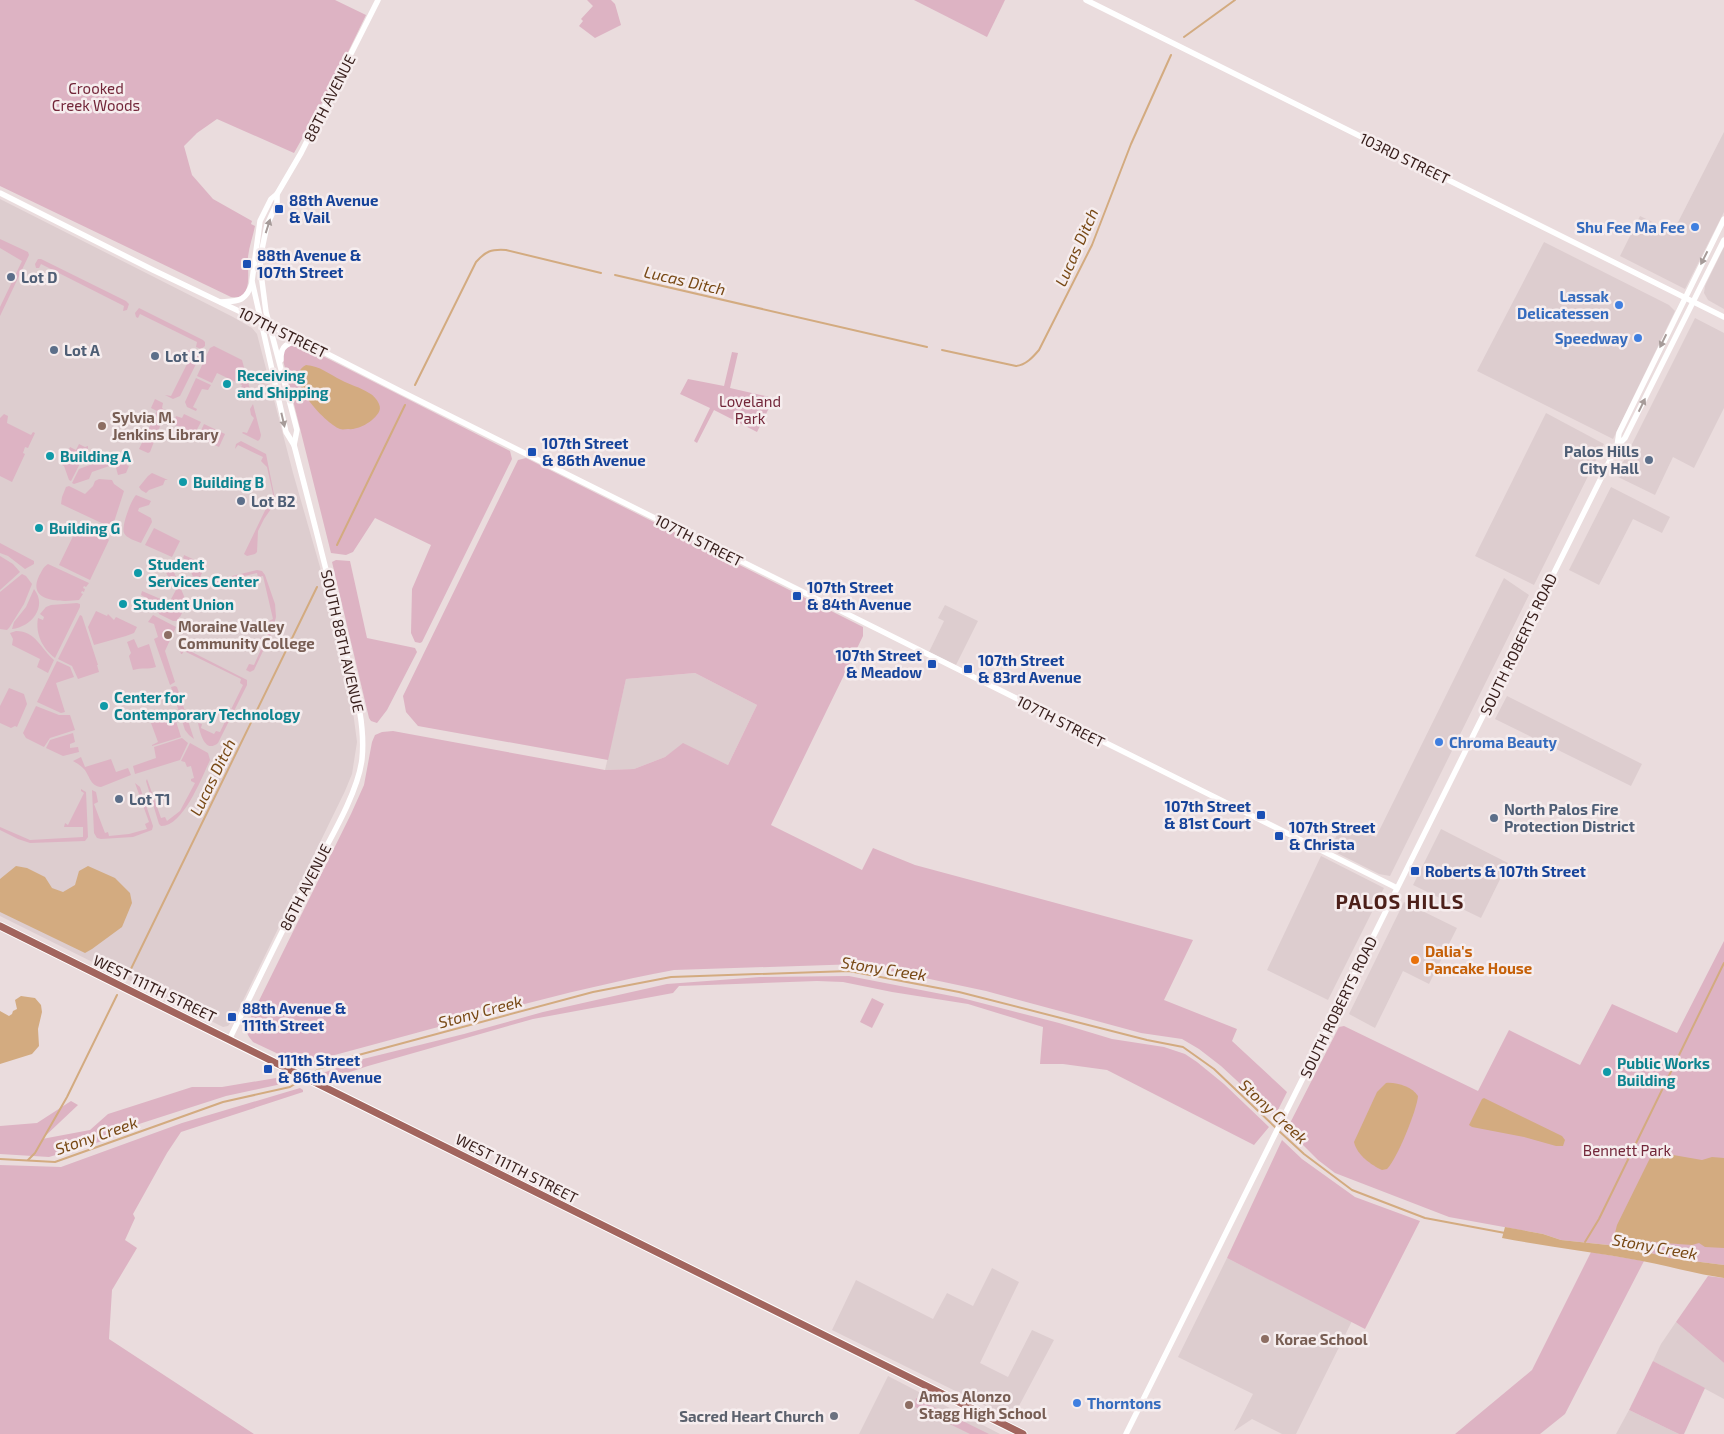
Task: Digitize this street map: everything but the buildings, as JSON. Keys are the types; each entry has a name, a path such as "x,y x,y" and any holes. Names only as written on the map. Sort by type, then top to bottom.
{"main road":[{"name":"WEST 111TH STREET","path":"0,926 1023,1434"}],"street":[{"name":"88TH AVENUE","path":"261,321 252,281 260,222 271,199 277,194 301,153 378,0"},
{"name":"103RD STREET","path":"1086,0 1724,317"},
{"name":"107TH STREET","path":"0,193 308,344 1397,888"},
{"name":"88TH AVENUE","path":"277,194 277,203 267,225 260,266 269,325 297,430 294,445"},
{"name":"SOUTH ROBERTS ROAD","path":"1126,1434 1617,446 1619,433 1724,219"},
{"name":"SOUTH ROBERTS ROAD","path":"1617,446 1625,438 1724,240"},
{"path":"219,302 238,301 243,298 249,291 252,281"},
{"path":"261,321 286,432 294,445"},
{"path":"280,367 280,352 285,345 293,342 308,344"},
{"name":"SOUTH 88TH AVENUE","path":"294,445 320,543 363,729"},
{"name":"86TH AVENUE","path":"229,1040 355,788 362,759 363,729"}],"shaded area":[{"path":"1724,132 1724,212 1685,289 1620,256 1640,216 1673,232"},
{"name":"Moraine Valley Community College","path":"0,199 233,317 252,328 257,334 293,473 320,567 352,704 357,742 352,774 345,791 235,1017 228,1026 223,1027 0,916"},
{"path":"1544,242 1669,305 1675,311 1613,439 1477,371"},
{"path":"1724,247 1724,309 1708,300 1704,293 1705,286"},
{"path":"1695,318 1724,333 1724,408 1694,468 1673,457 1655,495 1616,476"},
{"path":"306,365 320,369 370,394 379,404 380,409 376,416 370,422 358,428 340,429 333,425 316,409 302,389 299,379 300,371"},
{"path":"1546,413 1604,444 1534,585 1475,556"},
{"path":"1611,487 1670,517 1662,533 1633,519 1599,585 1569,570"},
{"path":"1504,578 1529,595 1390,876 1379,874 1337,853 1333,850 1332,846 1343,821 1376,837"},
{"path":"945,605 978,621 956,665 929,652 944,621 938,618"},
{"path":"695,673 757,705 728,765 683,744 665,757 634,769 605,770 626,679"},
{"path":"1507,696 1642,764 1631,786 1495,719"},
{"path":"1441,829 1508,863 1481,918 1413,885"},
{"path":"1321,856 1384,888 1328,1000 1267,970"},
{"path":"16,866 27,868 45,877 52,888 63,892 75,885 79,871 88,866 115,878 130,893 132,903 122,927 85,953 0,912 0,879"},
{"path":"1404,902 1457,928 1429,984 1403,971 1375,1028 1349,1014"},
{"path":"21,996 35,998 41,1005 42,1012 38,1029 39,1046 32,1054 0,1064 0,1011 9,1016 12,1014 17,1009 15,1000"},
{"path":"1386,1083 1404,1086 1418,1096 1401,1145 1391,1164 1387,1169 1382,1170 1365,1159 1358,1151 1354,1142 1377,1092"},
{"path":"1484,1098 1562,1136 1565,1140 1563,1146 1472,1127 1469,1125"},
{"path":"1656,1152 1702,1160 1712,1157 1724,1158 1724,1248 1705,1247 1699,1243 1692,1245 1639,1240 1615,1233 1617,1225 1651,1156"},
{"path":"1505,1227 1543,1234 1561,1240 1636,1249 1669,1258 1724,1265 1724,1278 1652,1263 1502,1238"},
{"name":"Korae School","path":"1227,1258 1352,1321 1296,1434 1282,1434 1252,1419 1234,1431 1253,1394 1178,1357"},
{"path":"992,1268 1019,1282 980,1363 1008,1377 1032,1330 1054,1340 1012,1419 832,1330 856,1280 933,1319 947,1293 973,1306"},
{"path":"1676,1322 1724,1363 1724,1399 1653,1361 1661,1344"},
{"name":"Amos Alonzo Stagg High School","path":"888,1376 1000,1434 859,1434"},
{"path":"1629,1410 1679,1434 1616,1434"}],"green space":[{"name":"Crooked Creek Woods","path":"0,0 335,0 366,15 333,83 294,153 217,119 197,133 184,146 192,175 213,199 252,221 251,224 255,226 248,257 248,284 243,294 238,297 231,297 0,186"},
{"path":"587,0 611,0 615,4 621,25 595,38 579,26 583,21 581,19 593,6"},
{"path":"914,0 1005,0 987,37"},
{"path":"0,239 28,252 29,255 0,316 0,307 22,261 0,248"},
{"path":"38,259 126,301 129,304 127,310 123,311 124,306 41,264 39,268 36,268 35,264"},
{"path":"139,308 203,340 205,346 201,349 196,347 197,342 140,314 138,318 136,317 135,313"},
{"path":"291,345 305,347 510,451 512,459 420,643 415,642 411,633 412,589 431,545 375,518 353,552 346,555 331,553 283,360 284,350"},
{"path":"214,346 242,360 251,393 241,388 242,385 217,373 212,383 197,376 210,348"},
{"path":"189,350 197,354 199,358 180,396 173,399 165,395 171,396 192,354 188,352"},
{"name":"Loveland Park","path":"732,352 738,353 730,388 774,398 757,432 714,410 697,443 694,441 710,408 680,394 688,379 724,386"},
{"path":"196,378 211,385 208,390 202,389 193,407 197,409 196,411 187,407 185,402"},
{"path":"155,399 163,403 162,408 166,411 148,453 139,449 157,411 151,408"},
{"path":"253,404 261,435 258,441 242,433 247,433 254,418 251,415 250,409"},
{"path":"4,414 8,416 7,423 31,435 33,432 35,433 28,448 25,447 23,453 25,454 12,482 0,476 0,418"},
{"path":"184,414 201,422 194,435 173,424 176,416 182,418"},
{"path":"204,424 225,434 219,447 198,437"},
{"path":"241,441 266,454 275,499 273,506 258,531 257,552 247,556 244,554 273,494 267,467 261,461 263,457 238,445 235,449 236,444"},
{"path":"79,444 85,447 88,446 88,448 71,481 62,465 70,447 76,450"},
{"path":"111,457 129,466 126,473 118,475 115,464 92,472 89,479 72,483 79,469"},
{"path":"526,458 863,627 863,636 771,825 862,870 873,848 915,865 1193,940 1164,1000 1237,1029 1232,1041 1287,1092 1275,1116 1221,1066 1182,1039 1141,1033 986,991 859,964 674,970 554,996 475,1017 331,1056 308,1068 253,1042 246,1031 248,1023 364,785 375,735 393,731 605,770 634,769 665,757 683,743 728,765 757,705 695,673 626,679 608,760 418,726 406,712 403,696 518,460"},
{"path":"152,473 168,480 165,480 163,485 146,493 139,487"},
{"path":"99,479 112,480 114,484 124,491 114,522 110,527 61,504 66,487 69,486 85,494 95,481"},
{"path":"136,495 151,501 149,505 139,508 138,511 151,518 152,522 141,543 131,539 123,530 127,514"},
{"path":"84,523 108,535 107,538 109,540 90,580 59,565 77,528 81,530"},
{"path":"154,528 180,541 172,557 145,545"},
{"path":"0,543 34,561 34,564 25,569 8,556 0,553"},
{"path":"184,555 206,565 198,581 192,575 190,563 183,558"},
{"path":"0,556 13,564 20,572 0,590"},
{"path":"336,560 350,561 367,638 415,648 417,652 387,710 377,723 369,718 332,562"},
{"path":"48,564 89,583 86,587 84,586 84,592 82,591 81,593 83,594 79,600 65,601 42,596 36,585 39,576"},
{"path":"171,565 186,601 185,608 170,601 177,588 172,585 164,568"},
{"path":"257,570 262,571 265,575 275,604 276,617 272,632 254,670 250,672 246,670 249,664 254,665 262,647 258,644 261,637 266,638 273,624 269,621 273,619 263,576 258,577 257,573 223,581 223,586 219,590 212,586 220,579"},
{"path":"22,574 32,584 24,604 9,628 7,630 0,629 0,592"},
{"path":"34,589 39,603 35,615 25,624 12,629 14,622 26,607"},
{"path":"142,591 184,609 178,621 173,621 159,614 155,605 141,595"},
{"path":"80,604 80,607 55,658 41,641 37,624 38,618 43,620 44,617 40,614 46,607 51,605"},
{"path":"96,611 107,616 108,614 114,620 116,617 137,627 134,633 94,645 88,627"},
{"path":"80,615 82,616 99,672 78,679 72,666 58,659"},
{"path":"153,615 176,627 165,651 175,682 170,685 154,639 158,637 154,624 148,622"},
{"path":"16,631 33,637 54,660 48,673 37,667 40,659 12,645 13,639 10,633"},
{"path":"134,639 138,648 149,644 156,667 133,670 129,656 131,653 127,642"},
{"path":"183,649 247,680 247,685 218,743 213,746 206,744 204,741 198,723 202,724 201,728 214,734 216,731 220,732 243,685 240,683 241,679 184,651 181,654 180,651"},
{"path":"57,661 70,667 74,677 56,683 65,712 61,713 37,702"},
{"path":"171,687 177,687 194,739 185,730"},
{"path":"9,688 24,694 27,704 17,727 11,728 0,723 0,706"},
{"path":"36,706 59,715 70,715 75,730 50,738 44,747 26,738 23,733"},
{"path":"168,713 174,715 181,737 152,746 158,742 151,723 155,722 154,719"},
{"path":"73,733 75,742 70,744 70,748 78,747 79,752 63,756 46,748 50,740"},
{"path":"182,738 188,743 180,760 135,774 133,766 156,758 154,747"},
{"path":"190,743 208,753 210,760 197,789 184,810 169,824 161,826 146,781 147,779 161,818 165,817 167,821 180,811 195,783 191,781 194,778 191,766 187,767 185,762 181,761"},
{"path":"81,757 85,767 111,759 116,772 128,768 131,775 101,787 97,786 92,783 84,769 73,761"},
{"path":"135,783 140,787 153,826 152,830 133,837 97,838 94,833 92,790 96,792 98,802 94,804 105,833 108,832 109,836 129,834 147,829 145,824 149,822"},
{"path":"81,789 86,792 88,837 85,841 30,843 0,830 0,827 30,840 83,837 83,827 64,827 65,823 68,825 84,793"},
{"name":"Bennett Park","path":"1724,941 1724,1265 1669,1258 1636,1249 1561,1240 1543,1234 1449,1217 1335,1173 1318,1160 1287,1129 1339,1027 1344,1026 1478,1091 1509,1030 1580,1065 1612,1004 1677,1033"},
{"path":"849,976 962,998 1112,1039 1164,1047 1185,1054 1224,1084 1269,1127 1254,1145 1107,1070 1063,1064 1040,1064 1043,1027 968,1004 843,982 817,981 679,986 673,993 533,1019 368,1066 347,1073 337,1083 320,1074 359,1060 543,1012 667,984 760,977"},
{"path":"872,998 884,1004 872,1028 860,1022"},
{"path":"276,1078 286,1083 226,1096 139,1124 99,1142 49,1157 0,1154 0,1126 37,1123 71,1101 78,1105 42,1139 90,1130 108,1114 192,1087 222,1087"},
{"path":"300,1088 303,1092 181,1132 133,1214 135,1218 125,1240 137,1248 112,1290 109,1339 254,1434 0,1434 0,1165 61,1167 182,1123"},
{"path":"1282,1140 1302,1159 1355,1197 1420,1221 1365,1329 1227,1258"},
{"path":"1591,1252 1644,1261 1565,1414 1540,1434 1455,1434 1532,1370"},
{"path":"1708,1276 1724,1278 1724,1363 1676,1322"},
{"path":"1653,1361 1705,1388 1684,1434 1679,1434 1629,1410"},
{"path":"916,1398 989,1434 970,1434 915,1407"}],"waterway":[{"name":"Lucas Ditch","path":"1184,37 1235,0"},
{"name":"Lucas Ditch","path":"942,350 1016,366 1032,358 1039,350 1092,245 1131,144 1171,55"},
{"name":"Lucas Ditch","path":"415,385 476,262 486,253 493,250 506,250 601,273"},
{"name":"Lucas Ditch","path":"615,275 927,347"},
{"name":"Lucas Ditch","path":"337,545 405,405"},
{"name":"Lucas Ditch","path":"127,977 317,587"},
{"path":"1585,1242 1599,1219 1724,963"},
{"name":"Stony Creek","path":"307,1076 321,1068 351,1057 593,992 671,977 849,971 959,992 1147,1040 1183,1047 1214,1069 1276,1128"},
{"name":"Lucas Ditch","path":"28,1160 35,1153 67,1097 117,995"},
{"name":"Stony Creek","path":"0,1159 55,1162 223,1102 290,1087 303,1079"},
{"name":"Stony Creek","path":"1279,1131 1304,1154 1352,1190 1425,1218 1505,1233"}],"place":[{"name":"88th Avenue & Vail","path":"279,209"},
{"name":"Shu Fee Ma Fee","path":"1695,227"},
{"name":"88th Avenue & 107th Street","path":"247,264"},
{"name":"Lot D","path":"11,277"},
{"name":"Lassak Delicatessen","path":"1619,305"},
{"name":"Speedway","path":"1638,338"},
{"name":"Lot A","path":"54,350"},
{"name":"Lot L1","path":"155,356"},
{"name":"Receiving and Shipping","path":"227,384"},
{"name":"Sylvia M. Jenkins Library","path":"102,426"},
{"name":"107th Street & 86th Avenue","path":"532,452"},
{"name":"Building A","path":"50,456"},
{"name":"Palos Hills City Hall","path":"1649,460"},
{"name":"Building B","path":"183,482"},
{"name":"Lot B2","path":"241,501"},
{"name":"Building G","path":"39,528"},
{"name":"Student Services Center","path":"138,573"},
{"name":"107th Street & 84th Avenue","path":"797,596"},
{"name":"Student Union","path":"123,604"},
{"name":"Moraine Valley Community College","path":"168,635"},
{"name":"107th Street & Meadow","path":"932,664"},
{"name":"107th Street & 83rd Avenue","path":"968,669"},
{"name":"Center for Contemporary Technology","path":"104,706"},
{"name":"Chroma Beauty","path":"1439,742"},
{"name":"Lot T1","path":"119,799"},
{"name":"107th Street & 81st Court","path":"1261,815"},
{"name":"North Palos Fire Protection District","path":"1494,818"},
{"name":"107th Street & Christa","path":"1279,836"},
{"name":"Roberts & 107th Street","path":"1415,871"},
{"name":"Dalia's Pancake House","path":"1415,960"},
{"name":"88th Avenue & 111th Street","path":"232,1017"},
{"name":"111th Street & 86th Avenue","path":"268,1069"},
{"name":"Public Works Building","path":"1607,1072"},
{"name":"Korae School","path":"1265,1339"},
{"name":"Thorntons","path":"1077,1403"},
{"name":"Amos Alonzo Stagg High School","path":"909,1405"},
{"name":"Sacred Heart Church","path":"834,1416"}],"district":[{"name":"PALOS HILLS","path":"1400,901"}]}
